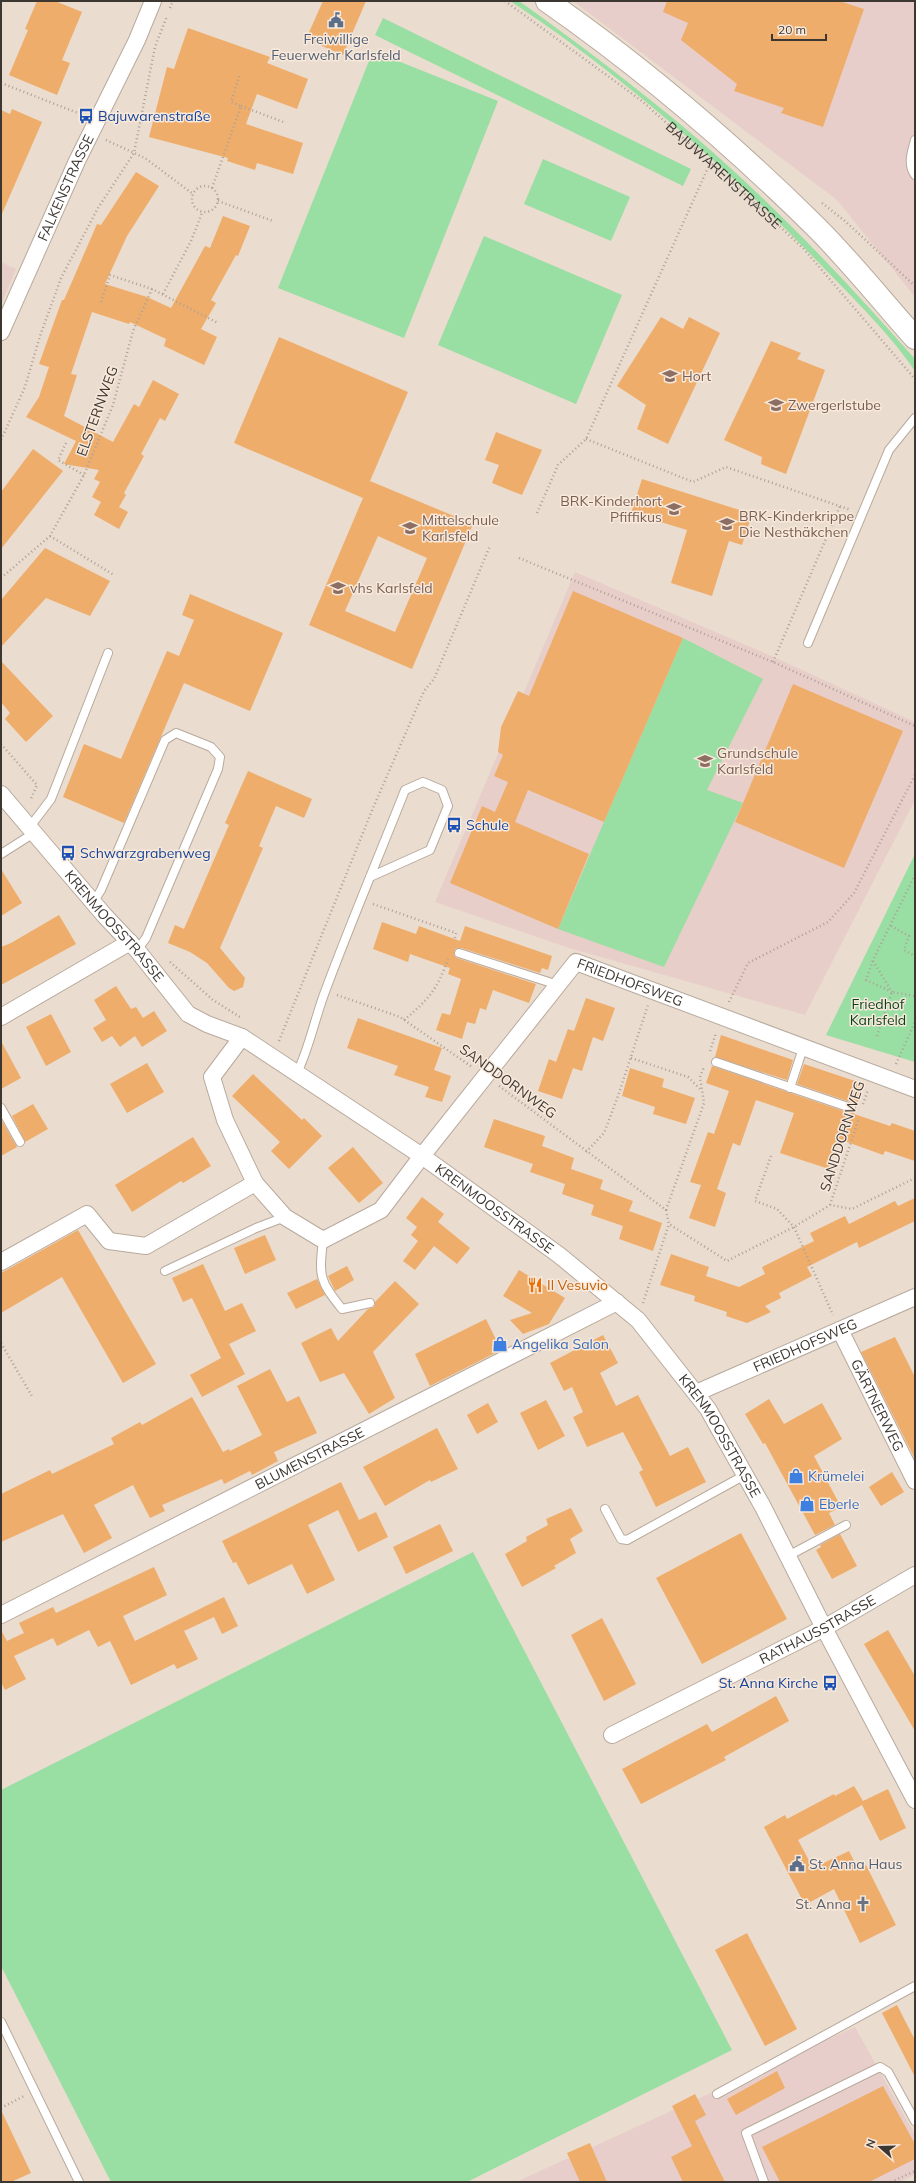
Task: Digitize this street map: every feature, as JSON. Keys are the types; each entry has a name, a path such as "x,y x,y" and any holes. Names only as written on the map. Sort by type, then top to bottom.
{"main road":[{"name":"BAJUWARENSTRASSE","path":"546,1 601,39 720,138 816,228 915,338"}],"street":[{"name":"FALKENSTRASSE","path":"1,332 94,126 137,40 153,1"},
{"name":"KRENMOOSSTRASSE","path":"1,794 34,826 93,903 138,943 188,1014 207,1024 242,1037 422,1156 559,1255 638,1320 708,1409 788,1556 824,1628 915,1800"},
{"path":"1,1017 138,943"},
{"name":"FRIEDHOFSWEG","path":"422,1156 576,962 721,1018 915,1089"},
{"path":"242,1037 212,1077 225,1120 255,1183 285,1217 322,1240"},
{"name":"KRENMOOSSTRASSE","path":"322,1240 381,1210 422,1156"},
{"path":"1,1262 87,1214 109,1241 146,1246 255,1183"},
{"name":"FRIEDHOFSWEG","path":"696,1393 915,1297"},
{"name":"BLUMENSTRASSE","path":"1,1615 617,1302"},
{"name":"GÄRTNERWEG","path":"840,1330 915,1481"},
{"name":"RATHAUSSTRASSE","path":"612,1735 824,1628 915,1575"}],"lane":[{"path":"915,140 910,158 911,170 915,176"},
{"path":"808,643 889,450 915,418"},
{"path":"1,854 34,826 51,799 108,652"},
{"path":"93,903 101,890 165,740 176,733 211,747 220,757 218,769 138,943"},
{"path":"297,1073 305,1057 325,990 370,877 405,790 423,782 442,790 448,806 430,850 370,877"},
{"path":"459,953 558,985"},
{"path":"790,1088 804,1048"},
{"path":"716,1062 851,1108"},
{"path":"1,1108 20,1142"},
{"path":"165,1271 256,1228 285,1217"},
{"path":"322,1240 319,1270 327,1289 342,1309 370,1303"},
{"path":"605,1509 621,1539 627,1540 745,1475"},
{"path":"788,1556 846,1525"},
{"path":"717,2094 915,1986"},
{"path":"1,2022 78,2182"},
{"path":"764,2182 746,2134 880,2067 888,2072 915,2121"}],"path":[{"path":"1,440 25,387 40,336 61,278 98,208 134,153 155,47 173,1"},
{"name":"BAJUWARENSTRASSE","path":"506,1 642,101 710,162 803,248 915,379"},
{"path":"240,74 231,102 286,123"},
{"path":"1,83 94,126 134,153 145,158 193,194 194,206 202,213"},
{"path":"212,188 241,106"},
{"path":"537,513 558,465 586,439 720,138"},
{"path":"193,194 200,187 212,188 218,195 218,201 213,210 202,213"},
{"path":"218,201 273,221"},
{"path":"163,294 191,241 202,213"},
{"path":"100,302 110,275 152,289 218,323"},
{"name":"ELSTERNWEG","path":"1,578 50,536 84,475 113,405 133,331 152,289"},
{"path":"586,439 693,482 726,467 861,514"},
{"path":"66,443 58,460 84,475"},
{"path":"773,662 840,506"},
{"path":"50,536 114,575"},
{"path":"279,1041 373,808 424,691 434,679 490,546"},
{"path":"519,558 773,662 915,726"},
{"path":"1,744 37,785 29,803 34,826"},
{"path":"708,1055 721,1018 748,963 828,922 854,893 915,775"},
{"path":"915,875 873,960 866,980 892,992 915,996"},
{"path":"361,900 456,933 452,945"},
{"path":"891,926 909,936 904,950 915,956"},
{"path":"138,943 213,1000 246,1021"},
{"path":"404,1020 431,996 439,984 448,957"},
{"path":"873,960 892,992 877,1036"},
{"name":"SANDDORNWEG","path":"325,990 404,1020 485,1076 666,1210"},
{"path":"586,1152 604,1133 631,1058 652,992"},
{"path":"889,1079 915,1022"},
{"path":"272,1037 305,1057"},
{"path":"631,1058 688,1077 702,1091"},
{"path":"638,1320 669,1224 666,1210 704,1102 700,1077 706,1062"},
{"name":"SANDDORNWEG","path":"862,1110 874,1073"},
{"name":"SANDDORNWEG","path":"669,1224 727,1261 794,1227 830,1205 859,1117"},
{"path":"771,1156 755,1201 778,1209 794,1227 840,1330"},
{"name":"SANDDORNWEG","path":"830,1205 852,1209 915,1178"},
{"path":"1,1343 33,1398"},
{"path":"1,2108 35,2091"},
{"path":"891,2182 915,2171"}],"shaded area":[{"path":"573,1 915,1 915,297 837,200"},
{"path":"1,262 16,269 1,305"},
{"name":"Grundschule Karlsfeld","path":"575,572 776,658 915,722 915,800 805,1015 569,948 435,902"},
{"path":"855,2027 915,2135 915,2175 900,2182 516,2182"}],"green space":[{"path":"510,1 519,1 601,61 712,151 802,237 831,267 915,359 915,371 883,330 858,303 785,229 711,158 633,91 552,30"},
{"path":"383,18 691,169 683,186 375,35"},
{"path":"373,51 498,101 404,338 278,288"},
{"path":"543,159 630,197 611,241 524,204"},
{"path":"484,236 622,295 576,404 438,345"},
{"path":"683,638 763,679 707,790 743,803 664,967 558,929"},
{"name":"Friedhof Karlsfeld","path":"915,854 915,1062 826,1035"},
{"path":"473,1552 732,2050 467,2182 111,2182 1,1966 1,1790"}],"building":[{"path":"37,1 55,1 82,12 62,60 70,63 57,95 9,75 28,30 25,29"},
{"name":"Freiwillige Feuerwehr Karlsfeld","path":"323,1 366,1 343,55 306,39"},
{"path":"667,1 839,1 864,9 823,127 781,113 784,108 734,91 737,84 681,40 688,23 663,12"},
{"path":"188,28 270,57 267,63 308,79 297,109 257,94 246,124 303,143 293,174 257,163 255,170 227,161 228,158 149,137 167,67 174,69"},
{"path":"12,109 42,122 1,216 1,110 10,114"},
{"path":"136,172 159,186 127,236 105,284 147,297 171,308 205,246 210,248 223,216 250,226 238,256 236,255 211,300 216,303 201,329 217,337 204,365 164,346 166,339 130,322 129,324 92,312 71,374 77,375 64,416 113,442 134,404 139,407 153,380 179,394 165,421 160,418 141,454 144,456 124,493 126,495 119,507 128,512 119,529 94,515 101,502 92,497 100,482 94,479 99,470 64,464 76,441 26,417 39,397 49,367 39,364 62,300 64,300 97,224 101,225"},
{"path":"661,317 683,329 689,317 720,333 668,444 637,429 646,405 617,386"},
{"path":"279,337 408,392 370,481 473,524 412,669 309,625 363,498 234,443","holes":["378,536 427,558 395,632 345,611"]},
{"name":"Zwergerlstube","path":"771,341 801,353 797,359 825,370 786,474 761,464 762,457 724,440"},
{"path":"496,432 542,450 522,495 492,483 499,465 485,460"},
{"path":"33,449 63,471 1,549 1,492"},
{"path":"642,479 752,514 742,545 729,541 712,596 671,583 687,530 631,513"},
{"path":"45,548 110,581 90,616 46,598 1,647 1,600"},
{"path":"573,591 683,638 604,822 528,790 515,822 589,854 558,929 450,883 482,806 495,812 508,782 494,776 503,755 498,752 501,727 518,691 529,696"},
{"path":"190,594 283,633 250,711 184,683 124,823 63,797 84,744 121,759 167,651 179,656 194,620 182,615"},
{"path":"1,661 53,716 26,742 5,719 10,713 1,702"},
{"path":"793,684 903,731 844,868 735,822"},
{"path":"248,771 312,799 304,818 276,806 259,846 263,848 220,948 245,978 243,987 234,991 229,988 207,963 190,952 168,943 175,925 184,929 229,825 225,823"},
{"path":"1,869 22,903 1,916"},
{"path":"59,915 76,944 1,985 1,947 11,943"},
{"path":"382,922 416,934 419,926 460,941 465,926 552,956 548,970 542,968 540,973 461,948 455,949 454,955 457,958 536,984 529,1003 493,990 486,1010 480,1008 475,1024 467,1022 462,1039 436,1030 442,1013 450,1015 461,979 448,974 450,968 410,954 408,962 373,949"},
{"path":"116,986 131,1009 136,1007 143,1018 154,1011 167,1031 142,1047 135,1036 120,1047 112,1036 102,1042 93,1028 106,1020 94,1000"},
{"path":"586,998 615,1008 603,1041 593,1037 582,1071 573,1068 562,1099 538,1091 549,1059 556,1062 568,1029 574,1031"},
{"path":"51,1014 71,1052 46,1066 26,1027"},
{"path":"358,1018 442,1048 434,1070 451,1076 442,1102 425,1097 429,1087 394,1075 398,1066 347,1048"},
{"path":"721,1035 793,1060 787,1080 715,1057"},
{"path":"1,1041 21,1078 1,1089"},
{"path":"147,1063 164,1092 127,1113 110,1084"},
{"path":"804,1064 864,1084 856,1107 853,1103 797,1084"},
{"path":"712,1066 849,1113 854,1112 854,1114 890,1126 892,1123 915,1131 915,1161 885,1151 883,1155 839,1139 829,1169 780,1153 794,1113 756,1100 740,1146 733,1143 717,1189 726,1193 715,1227 689,1218 701,1185 690,1182 708,1132 714,1134 729,1091 706,1083"},
{"path":"630,1068 664,1079 662,1087 695,1098 686,1124 653,1114 655,1107 622,1096"},
{"path":"253,1074 302,1120 304,1118 322,1136 289,1169 271,1151 280,1142 232,1096"},
{"path":"33,1104 48,1129 25,1142 12,1116"},
{"path":"494,1119 545,1136 542,1146 574,1158 571,1169 603,1180 600,1189 633,1201 629,1211 662,1223 653,1251 619,1239 623,1226 591,1215 594,1205 562,1194 565,1184 530,1172 533,1164 484,1147"},
{"path":"2,1121 17,1147 1,1156 1,1122"},
{"path":"193,1137 211,1166 183,1183 181,1181 132,1212 115,1185"},
{"path":"353,1147 383,1183 359,1203 328,1168"},
{"path":"422,1197 444,1214 438,1222 470,1248 457,1264 434,1246 415,1270 403,1261 418,1241 411,1235 417,1227 406,1218"},
{"path":"915,1198 915,1221 859,1248 857,1242 807,1267 812,1276 779,1293 781,1298 765,1306 771,1312 747,1323 726,1316 727,1312 694,1301 695,1296 660,1285 671,1254 709,1267 706,1276 739,1287 765,1274 762,1267 814,1241 810,1233 845,1216 849,1224 895,1201 898,1206"},
{"path":"78,1230 156,1364 123,1383 62,1277 1,1313 1,1273"},
{"path":"265,1235 276,1260 245,1274 234,1248"},
{"path":"203,1264 225,1311 242,1303 256,1331 229,1344 245,1374 202,1397 190,1375 221,1358 192,1298 183,1302 172,1278"},
{"path":"347,1266 354,1280 335,1291 328,1276"},
{"path":"519,1270 565,1298 549,1324 523,1334 510,1320 532,1313 503,1296"},
{"path":"317,1279 325,1295 296,1309 287,1293"},
{"path":"395,1281 419,1304 373,1352 395,1398 369,1414 344,1373 320,1382 301,1343 331,1328 338,1341 368,1309 374,1307 375,1302"},
{"path":"486,1319 501,1350 430,1386 415,1354"},
{"path":"603,1335 618,1363 600,1373 616,1406 638,1395 670,1456 688,1447 706,1482 656,1507 639,1472 643,1470 623,1432 587,1447 573,1417 583,1412 572,1387 564,1391 550,1363"},
{"path":"895,1337 915,1377 915,1459 861,1352"},
{"path":"270,1369 287,1402 299,1396 317,1433 274,1452 278,1461 252,1475 250,1471 224,1484 222,1479 162,1505 165,1511 150,1518 133,1485 94,1505 112,1538 84,1553 63,1514 1,1542 1,1494 50,1470 52,1474 114,1444 111,1438 140,1422 142,1425 192,1397 223,1452 229,1449 230,1451 262,1435 237,1386"},
{"path":"769,1399 784,1424 822,1403 842,1439 814,1456 841,1507 829,1513 835,1525 815,1535 765,1443 763,1444 745,1414"},
{"path":"546,1400 565,1436 538,1450 520,1413"},
{"path":"488,1403 498,1422 477,1434 467,1415"},
{"path":"437,1428 458,1469 431,1482 430,1480 385,1506 363,1467"},
{"path":"892,1472 904,1492 881,1506 869,1487"},
{"path":"341,1482 359,1520 376,1512 388,1537 358,1552 338,1510 308,1525 335,1580 307,1594 292,1564 248,1585 236,1562 233,1563 222,1541"},
{"path":"571,1508 583,1531 570,1539 576,1553 554,1566 556,1568 522,1587 505,1554 527,1541 526,1537 548,1525 546,1519"},
{"path":"440,1524 453,1551 406,1574 393,1547"},
{"path":"741,1533 787,1619 702,1664 656,1578"},
{"path":"840,1534 857,1566 832,1579 816,1550 821,1547 820,1545"},
{"path":"154,1567 167,1595 123,1616 135,1641 224,1597 238,1626 222,1634 214,1617 184,1631 198,1659 177,1669 174,1664 131,1685 110,1641 98,1647 89,1630 57,1646 53,1638 14,1656 26,1679 5,1690 1,1682 1,1630 7,1641 24,1633 19,1623 53,1607 56,1613"},
{"path":"602,1618 636,1684 604,1701 571,1635"},
{"path":"888,1630 915,1676 915,1731 864,1644"},
{"path":"776,1696 789,1721 724,1757 726,1760 641,1804 622,1769 707,1724 712,1732"},
{"path":"854,1786 863,1801 888,1789 906,1828 880,1841 862,1805 798,1840 813,1868 849,1851 858,1869 866,1865 896,1925 860,1943 834,1889 805,1905 764,1827 785,1815 787,1819 834,1794 835,1796"},
{"path":"747,1933 797,2029 765,2046 715,1950"},
{"path":"897,2005 915,2040 915,2077 882,2013"},
{"path":"777,2071 785,2088 736,2115 727,2099"},
{"path":"883,2086 915,2144 915,2159 869,2182 780,2182 762,2147"},
{"path":"695,2094 706,2115 695,2121 725,2182 683,2182 671,2157 692,2146 672,2106"},
{"path":"1,2110 31,2173 11,2182 1,2182"},
{"path":"590,2143 607,2182 580,2182 567,2153"}],"place":[{"name":"Freiwillige Feuerwehr Karlsfeld","path":"336,20"},
{"name":"Bajuwarenstraße","path":"86,116"},
{"name":"Hort","path":"670,376"},
{"name":"Zwergerlstube","path":"776,405"},
{"name":"BRK-Kinderhort Pfiffikus","path":"674,509"},
{"name":"BRK-Kinderkrippe Die Nesthäkchen","path":"727,524"},
{"name":"Mittelschule Karlsfeld","path":"410,528"},
{"name":"vhs Karlsfeld","path":"338,588"},
{"name":"Grundschule Karlsfeld","path":"705,761"},
{"name":"Schule","path":"454,825"},
{"name":"Schwarzgrabenweg","path":"68,853"},
{"name":"Il Vesuvio","path":"535,1285"},
{"name":"Angelika Salon","path":"500,1344"},
{"name":"Krümelei","path":"796,1476"},
{"name":"Eberle","path":"807,1504"},
{"name":"St. Anna Kirche","path":"830,1683"},
{"name":"St. Anna Haus","path":"797,1864"},
{"name":"St. Anna","path":"863,1904"}]}
